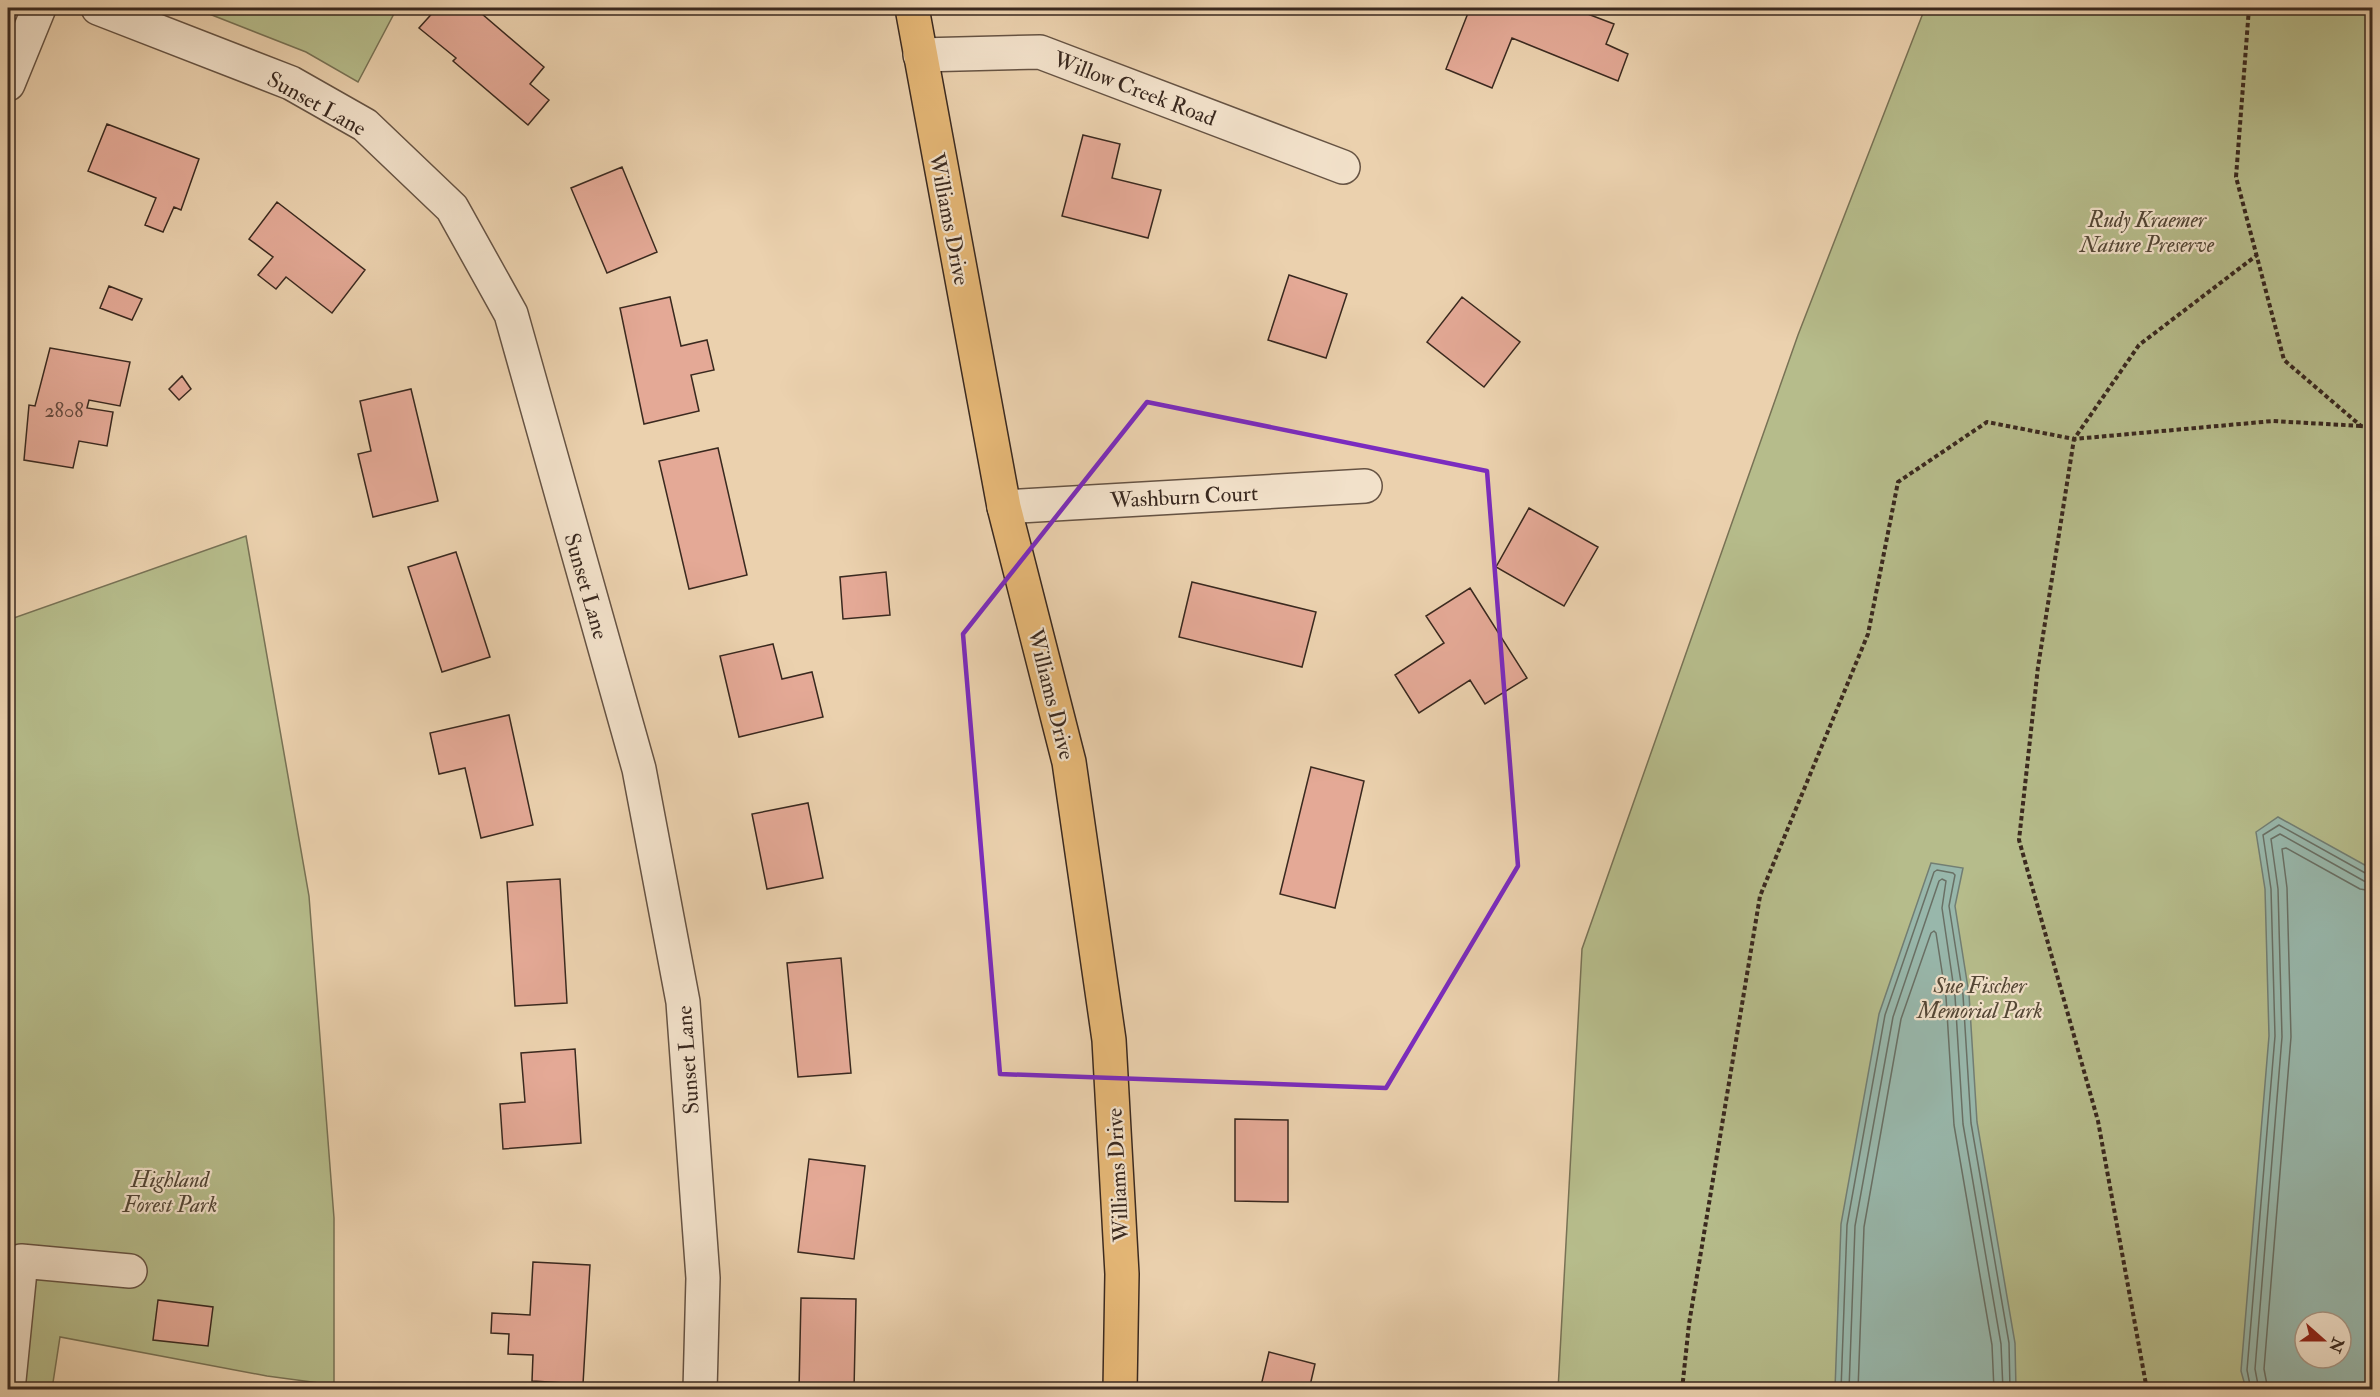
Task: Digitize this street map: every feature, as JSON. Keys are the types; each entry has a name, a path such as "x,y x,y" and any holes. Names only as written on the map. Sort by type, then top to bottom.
{"main road":[{"name":"Williams Drive","path":"912,8 1004,507 1070,762 1109,1040 1122,1274 1120,1389"}],"street":[{"path":"8,84 39,8"},
{"name":"Sunset Lane","path":"98,8 291,83 365,125 452,208 511,314 639,769 683,1002 703,1278 700,1389"},
{"name":"Willow Creek Road","path":"920,55 1040,52 1343,167"},
{"name":"Washburn Court","path":"1004,507 1365,486"},
{"path":"8,1389 21,1261 130,1271"}],"path":[{"path":"2249,8 2236,177 2284,360 2361,426"},
{"path":"2147,1389 2098,1121 2019,840 2038,667 2074,439 2139,345 2256,255"},
{"path":"1682,1389 1689,1324 1760,896 1868,634 1898,482 1987,422 2074,439 2273,421 2373,427"}],"highlighted area":[{"path":"1147,402 1487,471 1518,866 1386,1088 1000,1074 963,634"}],"green space":[{"path":"194,8 397,8 358,82 306,52"},
{"name":"Sue Fischer Memorial Park","path":"1925,8 2372,8 2372,1389 1558,1390 1582,949 1798,335"},
{"name":"Highland Forest Park","path":"246,536 309,896 334,1218 334,1385 267,1376 60,1337 52,1389 8,1389 8,620"}],"water":[{"path":"2278,817 2372,869 2372,1389 2246,1389 2241,1371 2269,1036 2265,889 2256,832"},
{"path":"1931,863 1963,868 1955,906 1969,994 1977,1122 2015,1343 2016,1389 1835,1389 1841,1224 1879,1014"}],"building":[{"path":"437,8 475,8 544,67 530,84 549,100 528,125 453,61 456,58 419,28"},
{"path":"1470,8 1572,8 1614,24 1606,44 1628,54 1618,81 1512,38 1492,88 1446,69"},
{"path":"107,124 199,159 181,210 174,207 163,232 145,225 156,198 88,171"},
{"path":"1083,135 1120,144 1112,178 1161,190 1148,238 1062,216"},
{"path":"622,167 657,252 607,273 571,188"},
{"path":"277,202 365,270 332,313 286,277 276,289 258,275 273,257 249,239"},
{"path":"1289,275 1347,294 1326,358 1268,340"},
{"path":"109,286 142,299 132,320 100,308"},
{"path":"670,297 681,346 707,340 714,370 691,375 699,411 644,424 620,308"},
{"path":"1462,297 1520,342 1484,387 1427,342"},
{"path":"50,348 130,362 120,406 89,400 87,408 113,412 107,446 79,441 73,468 24,460 29,405 35,406"},
{"path":"182,376 191,389 179,400 169,389"},
{"path":"411,389 438,501 373,517 358,454 371,451 360,401"},
{"path":"718,448 747,575 689,589 659,461"},
{"path":"1529,508 1598,547 1564,606 1496,567"},
{"path":"456,552 490,657 442,672 408,567"},
{"path":"886,572 890,615 843,619 840,577"},
{"path":"1192,582 1316,612 1302,667 1179,637"},
{"path":"1470,588 1527,678 1485,704 1470,680 1419,713 1395,675 1444,643 1426,616"},
{"path":"773,644 782,679 812,672 823,717 739,737 720,656"},
{"path":"509,715 533,825 481,838 465,768 439,774 430,733"},
{"path":"1311,767 1364,781 1335,908 1280,894"},
{"path":"808,803 823,878 767,889 752,814"},
{"path":"560,879 567,1003 515,1006 507,882"},
{"path":"841,958 851,1073 798,1077 787,963"},
{"path":"575,1049 581,1143 503,1149 500,1104 525,1102 521,1053"},
{"path":"1235,1119 1288,1120 1288,1202 1235,1201"},
{"path":"809,1159 865,1166 854,1259 798,1252"},
{"path":"533,1262 590,1265 583,1384 532,1381 533,1355 508,1354 509,1334 491,1333 492,1313 530,1315"},
{"path":"801,1298 856,1299 854,1390 799,1390"},
{"path":"158,1300 213,1307 208,1346 153,1340"},
{"path":"1269,1352 1315,1364 1309,1390 1260,1390"}],"waterway":[{"path":"8,32 25,18"}],"park label":[{"name":"Rudy Kraemer Nature Preserve","path":"2147,232"}]}
